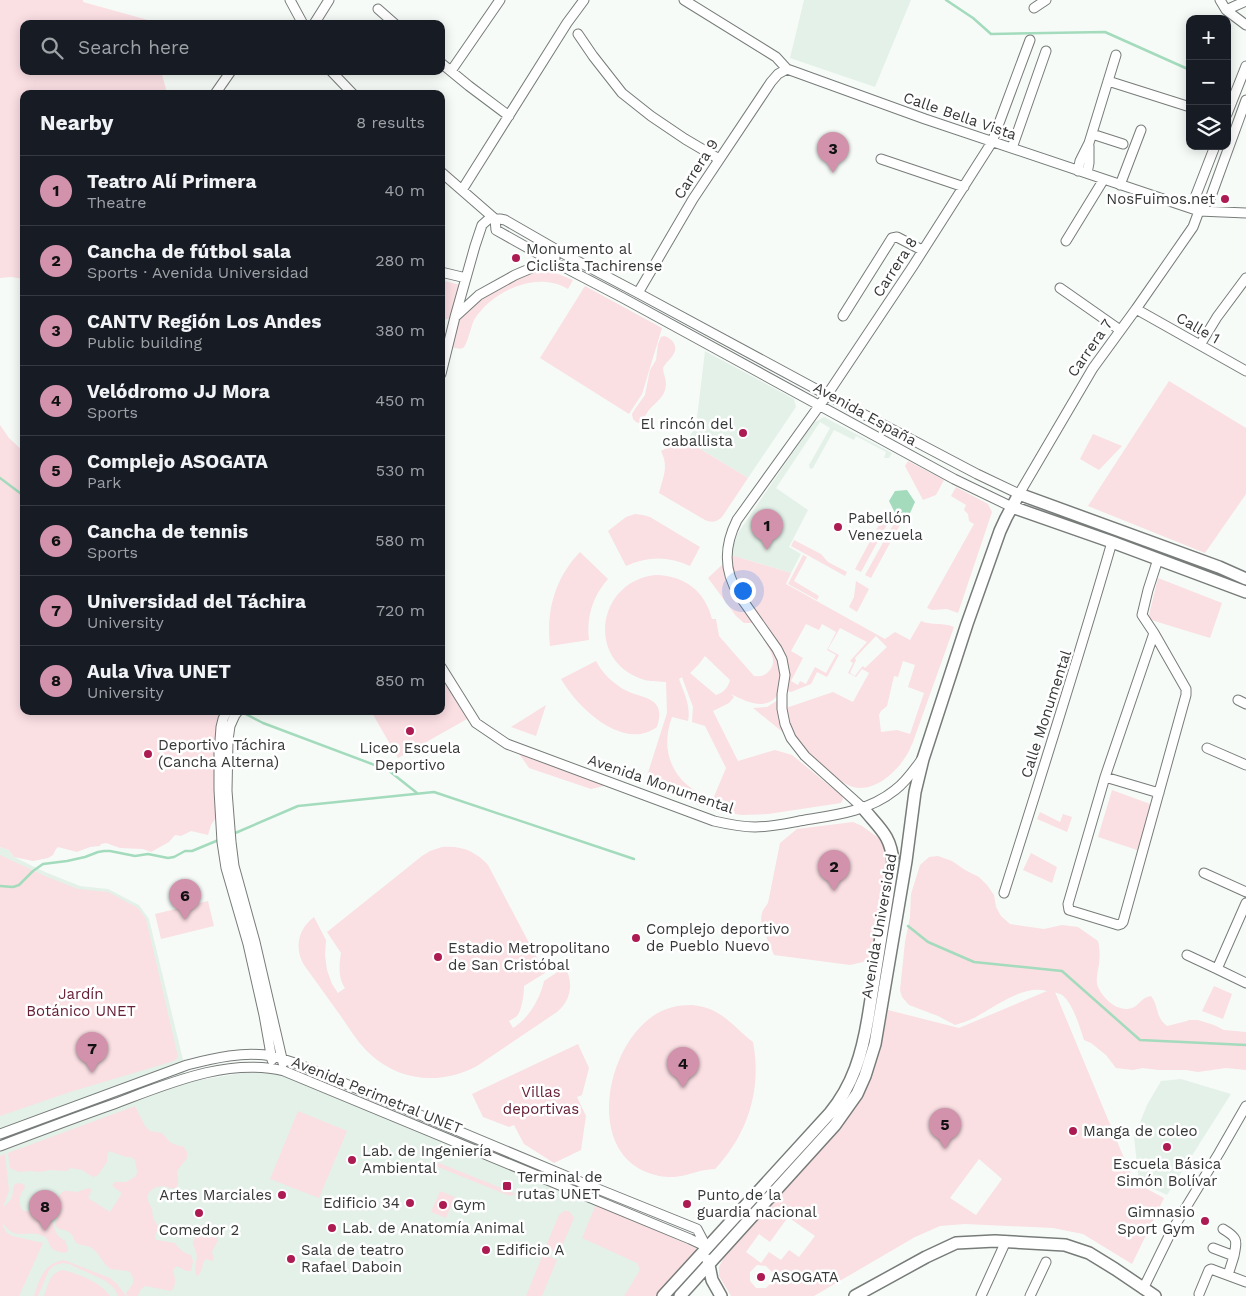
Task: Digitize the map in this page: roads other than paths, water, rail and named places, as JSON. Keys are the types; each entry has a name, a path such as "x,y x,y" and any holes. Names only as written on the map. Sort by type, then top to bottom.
{"street":[{"path":"290,0 301,20"},
{"path":"316,20 329,0"},
{"path":"451,71 500,0"},
{"path":"462,190 584,0"},
{"name":"Calle Bella Vista","path":"684,0 776,57 787,69 925,119 1199,211 1246,213"},
{"path":"1034,8 1046,0"},
{"path":"1220,0 1226,10 1246,25"},
{"path":"1226,10 1246,1"},
{"path":"378,9 390,20"},
{"path":"578,34 622,93 651,116 718,160"},
{"name":"Carrera 8","path":"863,808 805,756 791,738 785,724 783,712 782,697 785,671 782,657 737,592 731,580 727,549 737,520 916,267 922,250 992,142 1030,40"},
{"path":"1012,148 1046,51"},
{"path":"1082,172 1080,161 1091,139 1116,55"},
{"path":"445,66 509,116"},
{"path":"1231,105 1246,66"},
{"name":"Carrera 9","path":"638,293 670,236 718,160 770,82 787,69"},
{"path":"218,90 228,75"},
{"path":"335,75 349,90"},
{"path":"1108,81 1186,106"},
{"name":"Carrera 7","path":"1012,507 1093,368 1193,227 1199,211 1210,199 1246,100"},
{"path":"1120,185 1141,130"},
{"path":"1091,139 1123,144"},
{"path":"1199,211 1196,195 1213,150"},
{"path":"881,159 964,186"},
{"path":"445,175 493,218 482,225 445,358"},
{"path":"1066,241 1104,179"},
{"name":"Avenida España","path":"1246,578 1019,494 977,474 564,254 505,220 493,218 496,230 954,479 1012,507 1246,592"},
{"path":"843,316 892,238 897,237 922,250"},
{"path":"455,317 479,295 515,275 564,254"},
{"path":"445,273 466,278"},
{"path":"1200,346 1217,317 1246,278"},
{"path":"1060,288 1120,330"},
{"name":"Calle 1","path":"1136,309 1246,371"},
{"name":"Avenida Universidad","path":"680,1296 836,1125 857,1094 866,1076 875,1044 922,759 1000,531 1012,507"},
{"name":"Calle Monumental","path":"1004,893 1059,714 1079,657 1112,542"},
{"path":"1154,633 1105,777 1068,907 1069,910 1118,925 1123,922 1187,692 1154,633 1142,615 1158,559"},
{"name":"Avenida Monumental","path":"445,673 476,723 507,744 714,821 728,824 755,827 777,826 863,808 894,791 904,782 922,759"},
{"path":"230,715 223,719 220,738 219,790 222,842 255,942 284,1071"},
{"path":"233,715 228,740 227,791 230,867 274,1068"},
{"path":"1207,748 1246,766"},
{"path":"1105,777 1159,793"},
{"name":"Avenida Universidad","path":"663,1296 830,1113 841,1100 854,1074 867,1025 893,862 892,848 886,835 863,808"},
{"path":"1204,873 1246,892"},
{"path":"1217,969 1246,903"},
{"path":"1187,955 1246,983"},
{"path":"0,1134 187,1065 214,1058 244,1054 272,1056 404,1107 697,1229 707,1248 712,1280 720,1296"},
{"name":"Avenida Perimetral UNET","path":"0,1146 140,1094 213,1071 239,1067 274,1068 681,1235 707,1248"},
{"path":"1143,1289 1170,1232 1246,1106"},
{"path":"570,1189 574,1179"},
{"path":"584,1195 588,1185"},
{"path":"1224,1229 1234,1235 1237,1242 1228,1275"},
{"path":"981,1296 1006,1241"},
{"path":"855,1296 956,1243 1006,1241 1065,1245 1089,1253 1155,1296"},
{"path":"1213,1248 1234,1256"},
{"path":"1030,1296 1046,1262"},
{"path":"1199,1294 1209,1270 1214,1269 1246,1282"}],"waterway":[{"path":"946,0 973,18 991,34 1105,32 1186,68"},
{"path":"0,478 20,493"},
{"path":"248,715 263,723 388,770 417,793"},
{"path":"233,834 298,806 434,792 634,859"},
{"path":"0,886 13,887 19,885 43,864 67,861 98,852 110,851 135,856 148,854 168,858 185,851 192,851 221,839"},
{"path":"908,926 928,942 974,962 1062,971 1140,1040 1246,1045"}],"place":[{"name":"CANTV Región Los Andes","path":"833,173"},
{"name":"NosFuimos.net","path":"1225,199"},
{"name":"Monumento al Ciclista Tachirense","path":"516,258"},
{"name":"El rincón del caballista","path":"743,433"},
{"name":"Pabellón Venezuela","path":"838,527"},
{"name":"Teatro Alí Primera","path":"767,550"},
{"name":"Liceo Escuela Deportivo","path":"410,731"},
{"name":"Deportivo Táchira (Cancha Alterna)","path":"148,754"},
{"name":"Cancha de fútbol sala","path":"834,891"},
{"name":"Cancha de tennis","path":"185,920"},
{"name":"Complejo deportivo de Pueblo Nuevo","path":"636,938"},
{"name":"Estadio Metropolitano de San Cristóbal","path":"438,957"},
{"name":"Universidad del Táchira","path":"92,1073"},
{"name":"Velódromo JJ Mora","path":"683,1088"},
{"name":"Manga de coleo","path":"1073,1131"},
{"name":"Escuela Básica Simón Bolívar","path":"1167,1147"},
{"name":"Complejo ASOGATA","path":"945,1149"},
{"name":"Lab. de Ingeniería Ambiental","path":"352,1160"},
{"name":"Terminal de rutas UNET","path":"507,1186"},
{"name":"Artes Marciales","path":"282,1195"},
{"name":"Edificio 34","path":"410,1203"},
{"name":"Punto de la guardia nacional","path":"687,1204"},
{"name":"Gym","path":"443,1205"},
{"name":"Comedor 2","path":"199,1213"},
{"name":"Gimnasio Sport Gym","path":"1205,1221"},
{"name":"Lab. de Anatomía Animal","path":"332,1228"},
{"name":"Aula Viva UNET","path":"45,1231"},
{"name":"Edificio A","path":"486,1250"},
{"name":"Sala de teatro Rafael Daboin","path":"291,1259"},
{"name":"ASOGATA","path":"761,1277"}],"park label":[{"name":"Jardín Botánico UNET","path":"81,1002"},
{"name":"Villas deportivas","path":"541,1100"}]}
